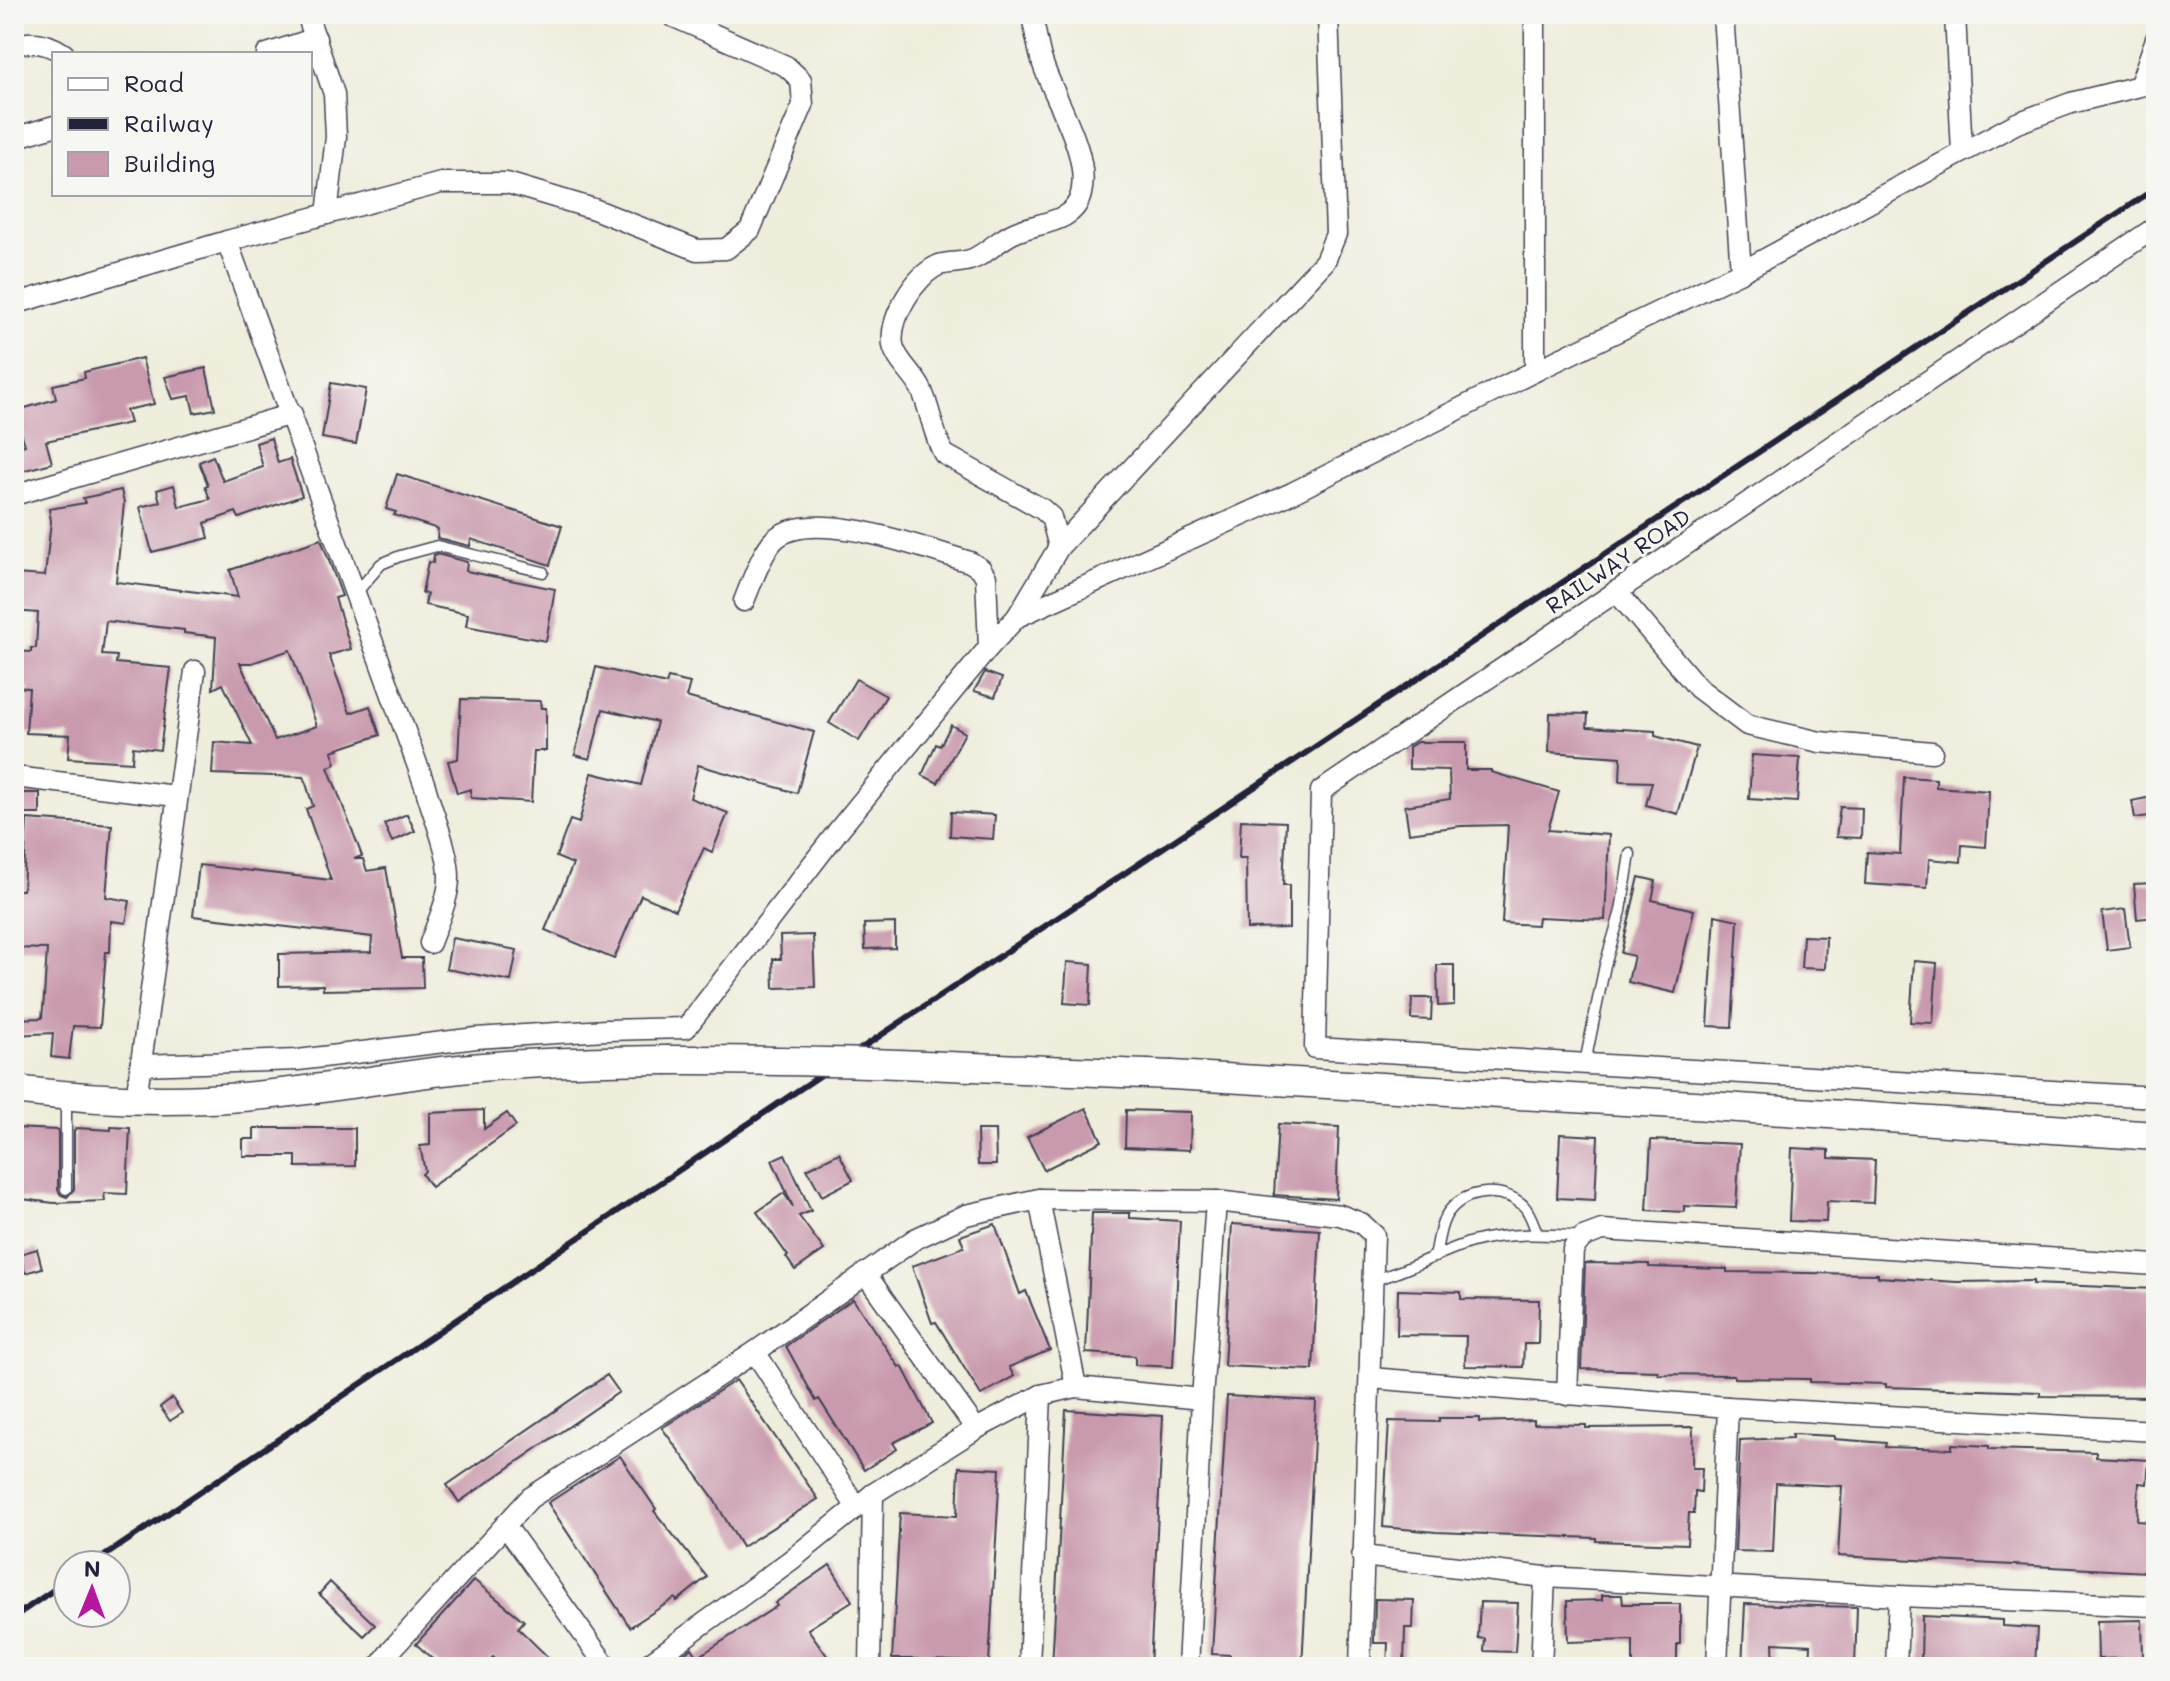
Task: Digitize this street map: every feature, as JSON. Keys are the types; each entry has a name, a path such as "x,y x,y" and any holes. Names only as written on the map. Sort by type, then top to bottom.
{"main road":[{"path":"14,1090 66,1096 208,1099 461,1069 582,1061 894,1064 1172,1075 2156,1136"}],"street":[{"path":"307,14 334,94 336,137 327,214"},
{"path":"1031,14 1041,59 1078,150 1081,196 1063,218 1016,232 975,258 932,268 903,301 894,322 893,347 922,389 938,444 944,454 1042,509 1051,517 1059,547"},
{"path":"140,1065 298,1060 476,1038 686,1028 841,827 1017,617 1059,547 1325,261 1336,234 1328,14"},
{"path":"1535,14 1535,371"},
{"path":"1723,14 1741,272"},
{"path":"1955,14 1962,152"},
{"path":"14,304 227,241 441,183 507,183 594,209 697,250 726,249 750,230 803,105 801,80 786,66 672,16"},
{"path":"273,52 316,38"},
{"path":"1017,617 1292,493 1741,272 2017,123 2071,103 2148,83 2156,39"},
{"path":"14,45 29,41 52,46 61,52"},
{"path":"14,138 52,127"},
{"name":"RAILWAY ROAD","path":"1585,1063 1315,1048 1321,791 2156,227"},
{"path":"227,241 425,786 448,864 445,899 430,943"},
{"path":"14,495 292,414"},
{"path":"744,601 771,543 785,531 837,526 970,562 981,569 986,577 989,647"},
{"path":"1616,591 1698,688 1747,725 1820,742 1932,752"},
{"path":"136,1099 195,671"},
{"path":"14,777 176,796"},
{"path":"298,1060 304,1090"},
{"path":"1585,1063 2156,1097"},
{"path":"1039,1199 1076,1387"},
{"path":"379,1667 530,1498 755,1352 915,1239 966,1215 1039,1199 1216,1201 1303,1209 1340,1215 1361,1223 1374,1235 1360,1667"},
{"path":"1188,1667 1216,1201"},
{"path":"1567,1395 1573,1249 1583,1237 1602,1230 2156,1265"},
{"path":"865,1273 976,1429"},
{"path":"755,1352 864,1500 870,1667"},
{"path":"1370,1378 1728,1407 2156,1431"},
{"path":"644,1667 791,1560 864,1500 976,1429 1041,1395 1076,1387 1202,1399"},
{"path":"1029,1667 1041,1395"},
{"path":"1717,1667 1728,1407"},
{"path":"505,1525 607,1667"},
{"path":"1362,1556 1545,1577 2156,1606"},
{"path":"1541,1667 1545,1577"},
{"path":"1896,1667 1899,1596"}],"lane":[{"path":"356,593 381,564 437,546 543,572"},
{"path":"1585,1063 1605,965 1621,911 1630,854"},
{"path":"66,1096 66,1189"},
{"path":"1435,1257 1447,1214 1452,1207 1476,1193 1496,1193 1522,1205 1529,1212 1537,1233"},
{"path":"1373,1280 1402,1272 1469,1243 1537,1233 1583,1237"}],"building":[{"path":"142,358 154,404 126,410 130,423 46,441 52,463 14,473 14,448 25,445 15,411 56,399 53,385 85,378 84,372"},
{"path":"206,368 215,409 194,413 190,396 173,399 165,377"},
{"path":"331,383 366,389 356,444 322,438"},
{"path":"271,438 278,463 290,459 302,496 239,518 236,512 205,523 209,538 152,552 140,507 160,502 157,490 174,485 179,507 210,499 199,462 213,456 223,481 263,467 256,443"},
{"path":"397,474 562,526 550,565 471,539 470,546 437,538 438,529 394,515 396,512 386,509"},
{"path":"121,490 124,503 116,582 238,597 230,570 321,539 342,596 335,598 351,649 329,655 350,713 370,706 380,735 332,751 336,764 328,767 362,856 354,859 363,859 367,871 386,868 402,958 422,958 423,988 323,990 323,985 279,986 279,954 371,952 372,937 193,916 199,865 331,880 306,809 313,806 304,777 212,774 214,742 252,745 223,684 213,689 216,637 106,621 102,655 117,656 116,663 171,668 160,750 133,747 132,762 68,758 70,735 26,733 29,688 14,687 14,651 31,652 31,648 36,648 38,613 14,611 14,574 45,576 51,521 49,509 85,503 83,498","holes":["290,650 317,726 275,740 240,663 252,663"]},
{"path":"437,554 467,562 466,571 555,589 546,641 466,626 468,614 425,605 427,594 422,593 428,562 433,563"},
{"path":"596,667 666,684 668,678 690,683 686,697 814,732 797,793 698,765 690,798 728,813 712,852 704,848 675,910 641,895 614,959 545,930 573,864 556,857 570,820 579,823 592,773 641,785 657,722 603,709 590,759 575,755"},
{"path":"985,672 1002,678 995,697 974,691"},
{"path":"856,679 886,696 859,741 829,723"},
{"path":"461,699 540,701 541,708 546,708 546,751 534,751 531,802 471,798 471,789 457,793 448,761 458,759"},
{"path":"1550,713 1588,714 1587,727 1655,731 1655,736 1697,747 1678,814 1646,805 1652,782 1620,781 1621,757 1549,752"},
{"path":"951,725 965,733 938,783 922,775 936,744 940,746"},
{"path":"1417,742 1466,742 1466,770 1491,770 1559,792 1548,830 1609,835 1605,920 1538,917 1537,925 1502,923 1508,825 1461,826 1409,833 1405,806 1450,799 1449,770 1409,769 1409,747"},
{"path":"1752,755 1800,758 1797,802 1749,799"},
{"path":"1904,777 1936,779 1936,787 1989,791 1986,847 1962,845 1961,862 1929,859 1927,888 1865,884 1867,852 1900,854"},
{"path":"14,793 40,793 40,814 14,814"},
{"path":"2156,796 2156,815 2135,818 2132,801"},
{"path":"1840,807 1862,808 1861,838 1836,837"},
{"path":"951,812 995,815 993,839 950,836"},
{"path":"407,814 415,831 392,842 384,824"},
{"path":"27,819 112,825 106,897 130,901 126,923 111,921 100,1027 73,1026 69,1059 51,1057 53,1033 14,1035 14,1019 42,1018 47,949 14,948 14,890 23,890"},
{"path":"1241,820 1286,822 1283,885 1289,885 1289,928 1247,929 1246,858 1239,858"},
{"path":"1639,877 1656,881 1652,900 1694,910 1675,993 1628,982 1634,956 1621,953"},
{"path":"2154,883 2156,917 2137,919 2134,884"},
{"path":"2125,909 2130,947 2107,950 2102,912"},
{"path":"1715,915 1738,920 1732,1027 1708,1026"},
{"path":"895,923 895,948 865,949 864,924"},
{"path":"813,935 815,987 774,988 773,959 781,959 780,936"},
{"path":"1803,936 1826,937 1825,969 1801,968"},
{"path":"452,938 517,950 511,981 446,969"},
{"path":"1914,961 1937,963 1933,1023 1910,1022"},
{"path":"1067,962 1092,964 1090,1005 1064,1003"},
{"path":"1437,965 1454,965 1454,1005 1438,1006"},
{"path":"1412,998 1432,998 1431,1020 1411,1019"},
{"path":"1086,1108 1102,1141 1044,1170 1027,1137"},
{"path":"484,1110 484,1129 507,1113 516,1126 431,1187 422,1174 425,1171 420,1146 430,1145 430,1113"},
{"path":"1126,1110 1191,1112 1190,1150 1125,1147"},
{"path":"1278,1124 1339,1127 1336,1199 1274,1195"},
{"path":"111,1127 130,1128 127,1194 104,1193 105,1201 54,1203 14,1198 14,1128 58,1130 58,1190 67,1197 74,1189 74,1131 76,1128 111,1130"},
{"path":"254,1128 355,1128 355,1166 296,1167 296,1156 243,1156 243,1139 254,1139"},
{"path":"977,1130 995,1130 996,1165 978,1165"},
{"path":"1560,1134 1598,1136 1595,1200 1557,1198"},
{"path":"1651,1140 1740,1144 1736,1208 1684,1206 1684,1212 1647,1210"},
{"path":"1792,1148 1829,1150 1829,1158 1875,1160 1873,1203 1827,1201 1826,1222 1789,1221"},
{"path":"839,1153 853,1180 822,1196 807,1169"},
{"path":"785,1154 811,1211 799,1216 824,1250 795,1270 757,1212 784,1193 793,1207 772,1160"},
{"path":"1092,1213 1130,1213 1130,1218 1180,1221 1173,1367 1135,1365 1135,1356 1086,1353"},
{"path":"995,1224 1020,1294 1026,1291 1050,1350 1009,1367 1014,1376 981,1395 936,1322 932,1323 912,1266 964,1247 960,1236"},
{"path":"1232,1224 1320,1230 1313,1370 1224,1366"},
{"path":"37,1249 42,1268 25,1273 20,1254"},
{"path":"1585,1263 1649,1264 1649,1267 1727,1269 1727,1272 1878,1274 1878,1277 1957,1282 2033,1281 2033,1284 2156,1289 2156,1397 2040,1396 2040,1392 1886,1387 1886,1384 1810,1382 1810,1379 1581,1369"},
{"path":"1398,1290 1461,1292 1461,1299 1539,1300 1538,1344 1524,1344 1523,1367 1465,1366 1466,1336 1397,1335"},
{"path":"853,1299 899,1367 902,1366 932,1423 893,1443 897,1449 864,1470 819,1399 816,1401 786,1346"},
{"path":"607,1375 619,1392 459,1502 447,1485"},
{"path":"736,1380 818,1499 742,1547 710,1493 662,1428"},
{"path":"1227,1396 1316,1401 1302,1667 1230,1667 1230,1655 1212,1654"},
{"path":"172,1398 182,1413 170,1421 160,1407"},
{"path":"1066,1410 1163,1416 1150,1667 1052,1667"},
{"path":"1439,1418 1480,1418 1480,1422 1534,1420 1534,1424 1586,1425 1586,1428 1693,1427 1692,1468 1702,1468 1701,1492 1695,1491 1694,1513 1689,1513 1687,1544 1383,1527 1389,1421 1439,1422"},
{"path":"1792,1434 1886,1443 1885,1447 1952,1449 1952,1444 1989,1446 1989,1449 2096,1452 2096,1457 2149,1460 2147,1484 2139,1483 2137,1521 2150,1522 2147,1572 1838,1556 1842,1486 1776,1483 1773,1552 1735,1551 1740,1440 1792,1438"},
{"path":"620,1456 656,1509 654,1511 707,1577 677,1601 675,1598 630,1627 548,1503"},
{"path":"959,1467 1000,1469 989,1663 935,1660 935,1667 917,1667 917,1659 892,1659 900,1513 957,1516"},
{"path":"830,1565 852,1601 808,1629 835,1667 667,1667 692,1648 698,1657 777,1606 775,1603"},
{"path":"474,1580 524,1621 518,1628 558,1667 503,1667 493,1657 483,1667 441,1667 416,1644"},
{"path":"330,1582 375,1625 364,1636 319,1594"},
{"path":"1602,1595 1622,1595 1623,1604 1680,1604 1677,1667 1633,1667 1633,1640 1568,1642 1567,1601 1602,1600"},
{"path":"1375,1599 1414,1600 1413,1628 1405,1628 1404,1667 1387,1667 1388,1643 1374,1643"},
{"path":"1480,1602 1518,1603 1515,1652 1484,1651 1485,1639 1478,1638"},
{"path":"1745,1604 1857,1607 1855,1667 1810,1667 1811,1645 1773,1643 1774,1667 1742,1667"},
{"path":"1922,1616 2003,1620 2003,1626 2037,1628 2035,1667 1921,1660"},
{"path":"2142,1620 2143,1658 2098,1659 2097,1621"}],"railway":[{"path":"115,1549 794,1093 2156,188"},
{"path":"14,1617 52,1591"}]}
